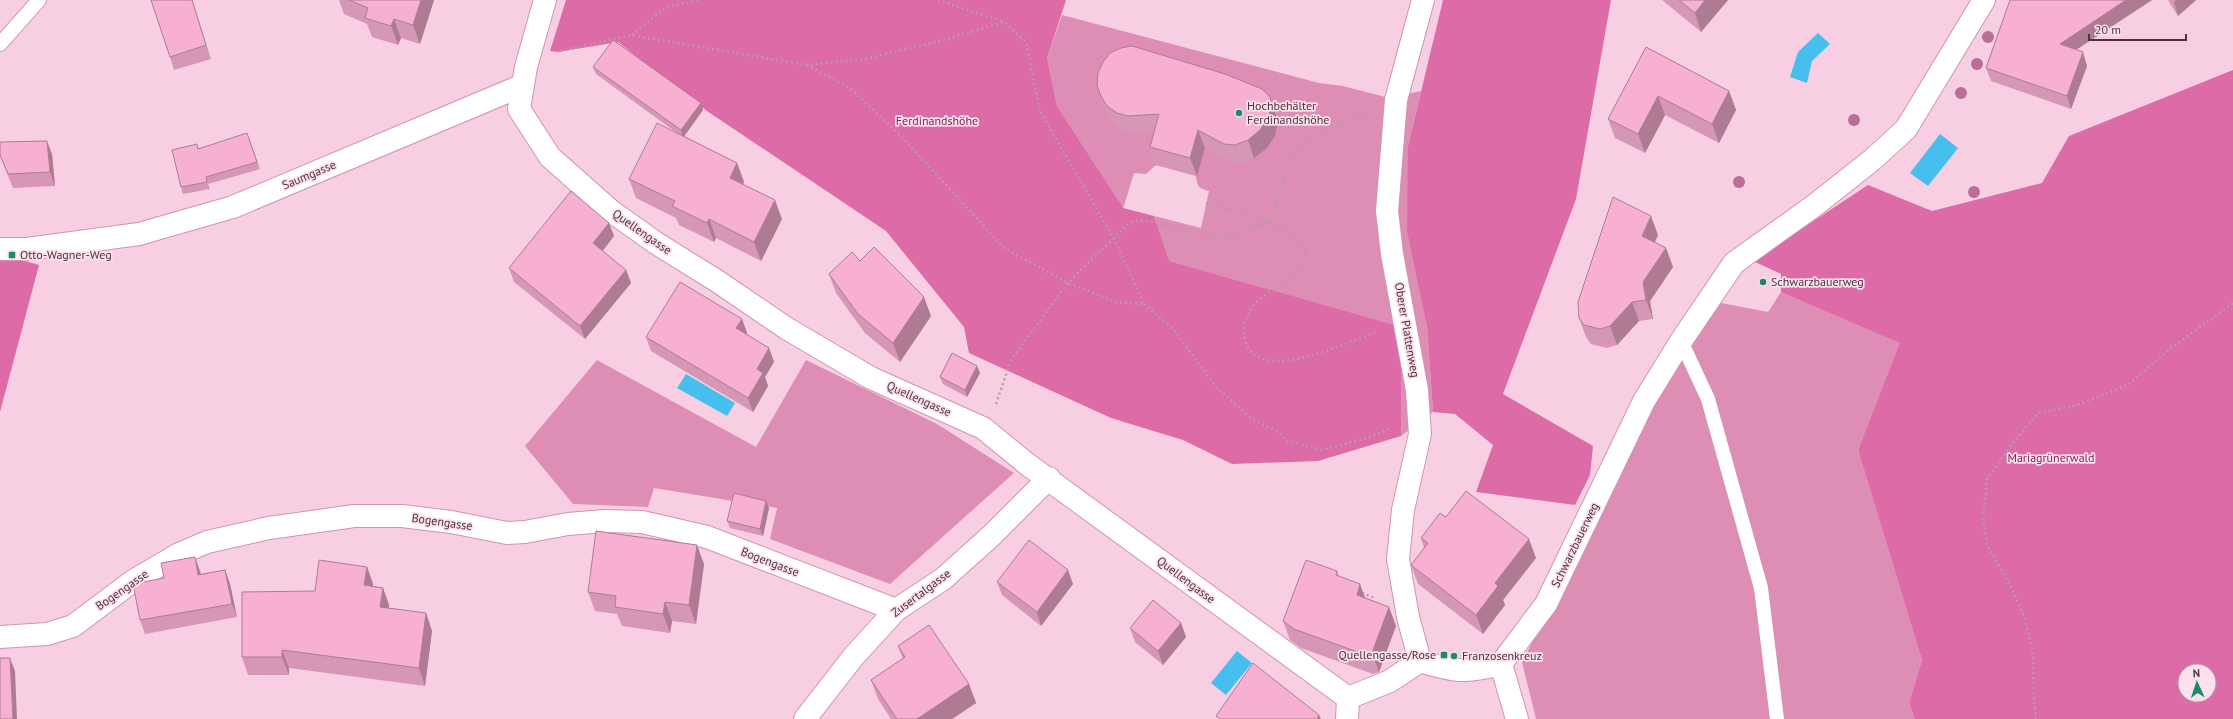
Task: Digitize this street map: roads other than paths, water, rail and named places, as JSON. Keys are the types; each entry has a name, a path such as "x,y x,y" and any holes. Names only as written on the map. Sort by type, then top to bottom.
{"street":[{"path":"533,0 537,22"},
{"path":"523,77 537,22 545,0"},
{"name":"Oberer Plattenweg","path":"1420,660 1408,617 1398,559 1403,510 1420,434 1417,390 1406,322 1392,254 1387,211 1396,100 1423,0"},
{"name":"Schwarzbauerweg","path":"1501,664 1546,604 1644,401 1681,340 1734,262 1815,204 1872,160 1906,129 1984,0"},
{"name":"Saumgasse","path":"0,249 27,249 139,234 233,207 523,77"},
{"name":"Quellengasse","path":"523,77 519,109 550,157 611,211 656,243 717,281 786,328 858,370 983,428 1028,464 1348,698"},
{"name":"Zusertalgasse","path":"806,719 854,656 896,610 943,579 992,535 1049,478"},
{"name":"Bogengasse","path":"0,637 47,634 73,626 133,581 178,554 207,542 269,528 354,516 402,516 451,522 507,533 525,532 568,524 605,520 642,522 706,537 896,610"},
{"path":"1347,719 1348,698 1390,681 1420,660 1452,671 1476,670 1501,664 1517,719"}],"lane":[{"path":"0,44 39,0"},
{"path":"1681,340 1708,399 1761,588 1777,719"}],"water":[{"path":"1818,33 1830,44 1812,61 1807,83 1790,77 1798,52"},
{"path":"1940,134 1958,148 1928,186 1910,173"},
{"path":"686,374 735,403 727,416 677,388"},
{"path":"1237,651 1252,663 1226,695 1211,683"}],"place":[{"name":"Hochbehälter Ferdinandshöhe","path":"1239,113"},
{"name":"Otto-Wagner-Weg","path":"12,255"},
{"name":"Schwarzbauerweg","path":"1763,282"},
{"name":"Quellengasse/Rose","path":"1444,655"},
{"name":"Franzosenkreuz","path":"1454,656"}],"park label":[{"name":"Ferdinandshöhe","path":"937,121"},
{"name":"Mariagrünerwald","path":"2051,458"}]}
